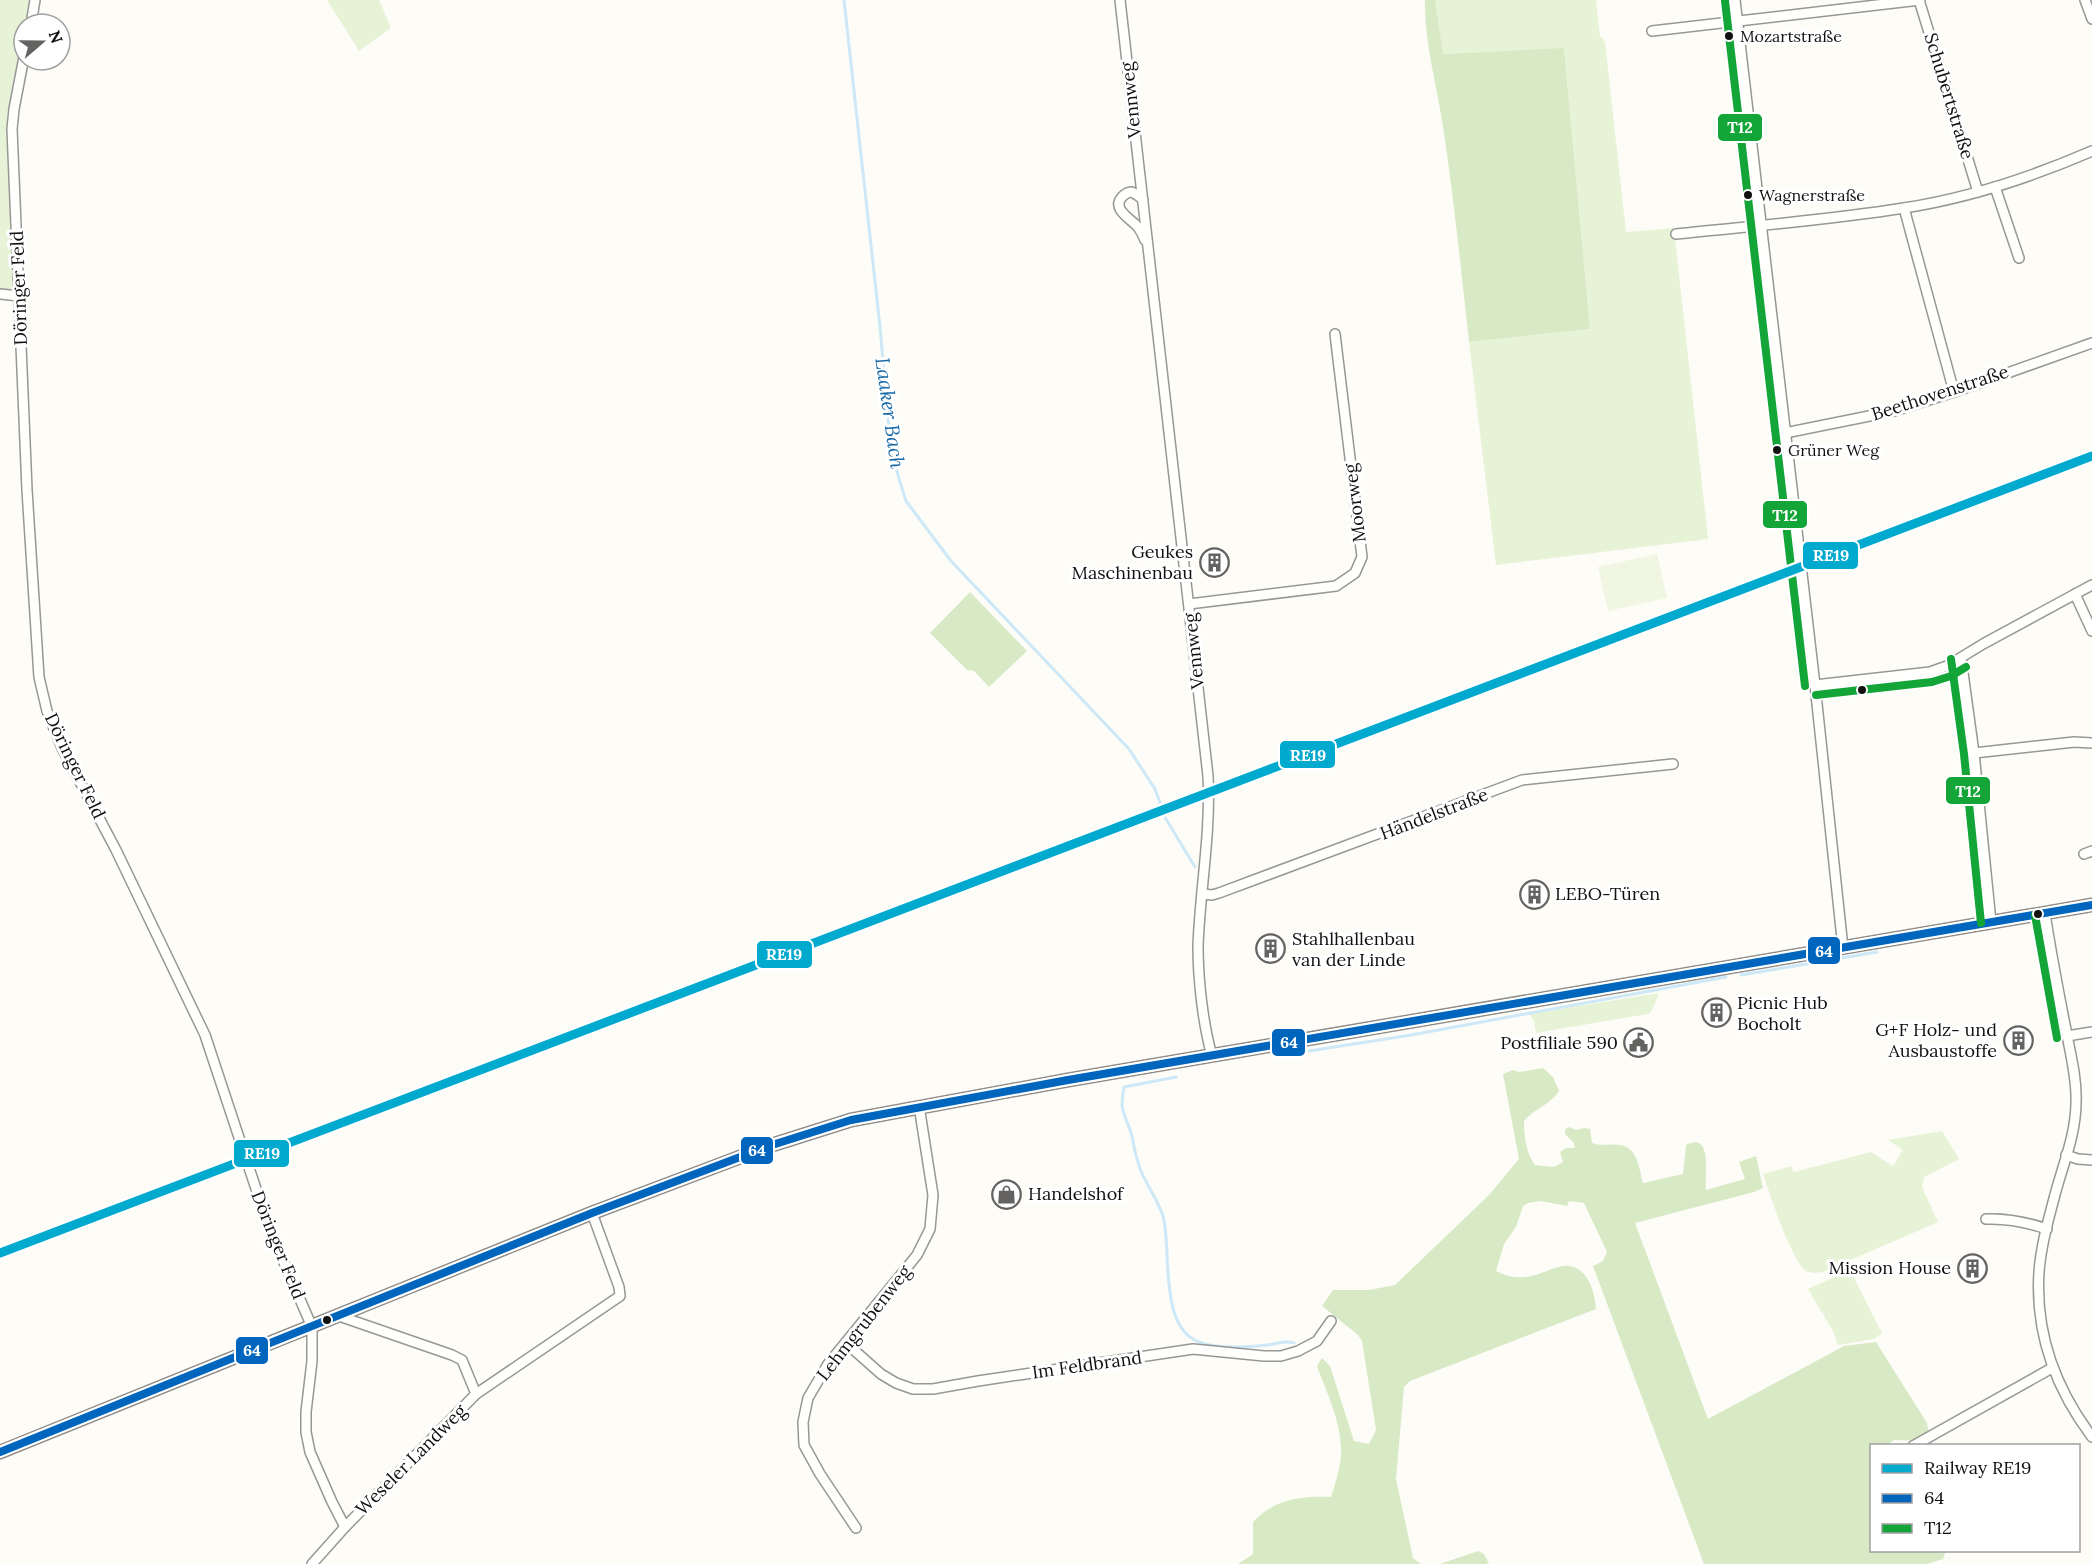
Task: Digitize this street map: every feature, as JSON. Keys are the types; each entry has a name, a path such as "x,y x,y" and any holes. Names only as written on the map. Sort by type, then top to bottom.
{"main road":[{"path":"0,1452 592,1213 823,1128 919,1106 2092,905"}],"street":[{"name":"Vennweg","path":"1120,0 1208,776 1209,810 1198,940 1199,972 1212,1056"},
{"path":"1735,0 1815,685 1843,948"},
{"path":"1652,31 1920,0"},
{"name":"Schubertstraße","path":"1920,0 1978,192"},
{"path":"2085,0 2092,19"},
{"name":"Döringer Feld","path":"21,72 12,129 27,490 39,677 47,711 62,748 116,850 205,1035 269,1228 312,1326"},
{"path":"1676,234 1905,208 1978,192 2030,177 2092,152"},
{"path":"1995,187 2019,258"},
{"name":"Vennweg","path":"1143,200 1130,192 1125,194 1119,202 1120,210 1140,230 1148,247"},
{"path":"1905,208 1954,392"},
{"path":"0,294 19,296"},
{"name":"Moorweg","path":"1189,604 1336,586 1355,573 1362,556 1335,334"},
{"name":"Beethovenstraße","path":"1785,434 1894,411 2092,343"},
{"path":"1815,685 1930,672 1947,666 2092,585"},
{"path":"2075,594 2092,631"},
{"path":"1961,658 1974,753 1991,922"},
{"path":"1974,753 2074,742 2092,743"},
{"name":"Händelstraße","path":"1203,894 1219,893 1522,780 1673,764"},
{"path":"2045,913 2077,1101 2075,1120 2039,1270 2038,1304 2041,1327 2052,1368 2061,1389 2092,1437"},
{"path":"2067,1036 2092,1032"},
{"name":"Lehmgrubenweg","path":"856,1528 804,1446 803,1422 808,1398 828,1364 917,1255 930,1229 933,1195 919,1106"},
{"path":"2066,1155 2092,1160"},
{"name":"Weseler Landweg","path":"312,1564 345,1527 476,1394 620,1296 619,1287 592,1213"},
{"path":"1986,1219 2006,1218 2047,1229"},
{"name":"Weseler Landweg","path":"339,1316 452,1354 462,1360 476,1394"},
{"name":"Im Feldbrand","path":"846,1343 881,1374 896,1383 914,1389 933,1389 1193,1349 1281,1356 1298,1351 1317,1341 1331,1321"},
{"name":"Weseler Landweg","path":"312,1326 312,1361 306,1432 310,1452 345,1527"},
{"path":"1917,1444 2052,1368"}],"green space":[{"path":"0,0 29,0 27,12 12,12 12,72 15,72 7,115 16,291 0,289"},
{"path":"327,0 379,0 391,28 359,51"},
{"path":"1425,0 1435,0 1443,54 1564,48 1590,329 1469,342 1447,154 1431,64"},
{"path":"1435,0 1596,0 1600,36 1605,42 1626,232 1674,228 1708,539 1496,565 1469,342 1590,329 1564,49 1442,54"},
{"path":"1657,554 1667,598 1608,611 1598,567"},
{"path":"970,592 1027,651 989,687 974,671 967,670 930,633"},
{"path":"1659,993 1648,1014 1536,1033 1534,1021 1529,1014"},
{"path":"1543,1068 1553,1077 1559,1091 1524,1121 1526,1144 1535,1165 1554,1167 1563,1162 1560,1152 1566,1148 1575,1148 1574,1143 1565,1134 1565,1129 1569,1127 1576,1130 1590,1129 1592,1143 1620,1145 1631,1150 1637,1160 1643,1183 1683,1174 1686,1145 1695,1142 1701,1144 1706,1158 1706,1190 1745,1179 1739,1162 1756,1156 1763,1188 1635,1223 1708,1419 1844,1346 1876,1342 1927,1423 1930,1441 1894,1440 1888,1444 1870,1444 1870,1552 1945,1552 1943,1559 1927,1564 1704,1564 1593,1266 1603,1261 1607,1252 1584,1203 1569,1201 1567,1206 1541,1201 1523,1206 1516,1227 1504,1244 1496,1271 1509,1276 1523,1277 1558,1267 1571,1266 1578,1269 1588,1280 1596,1309 1410,1381 1404,1387 1396,1479 1413,1558 1421,1564 1238,1564 1253,1554 1253,1522 1261,1514 1289,1500 1331,1497 1340,1465 1341,1447 1335,1416 1317,1366 1322,1358 1330,1366 1354,1441 1369,1444 1376,1430 1362,1341 1358,1335 1322,1306 1333,1290 1369,1290 1395,1285 1489,1195 1519,1159 1503,1074 1513,1070 1519,1072"},
{"path":"1942,1131 1959,1159 1924,1177 1922,1187 1938,1222 1823,1272 1811,1273 1805,1270 1787,1240 1763,1174 1791,1166 1794,1172 1871,1152 1893,1166 1903,1150 1888,1140"},
{"path":"1850,1270 1882,1333 1874,1339 1838,1345 1833,1331 1808,1289"},
{"path":"1478,1551 1484,1554 1489,1564 1440,1564"}],"waterway":[{"name":"Laaker Bach","path":"844,0 890,439 906,501 951,561 1129,749 1155,789 1166,819 1195,867"},
{"name":"Laaker Bach","path":"1741,975 1877,952"},
{"name":"Laaker Bach","path":"1309,1051 1411,1035 1726,977"},
{"path":"1176,1077 1124,1087 1122,1105 1139,1167 1163,1216 1169,1285 1177,1320 1186,1334 1206,1344 1242,1347 1294,1343"}],"rail line":[{"name":"RE19","path":"0,1253 2092,456"}],"transit line":[{"name":"T12","path":"1725,1 1805,686"},
{"name":"T12","path":"1951,659 1964,754 1981,923"},
{"name":"T12","path":"1816,695 1932,682 1951,676 1966,667"},
{"name":"64","path":"0,1452 592,1213 772,1145 851,1120 1068,1080 2092,905"},
{"name":"T12","path":"2035,915 2057,1038"}],"place":[{"name":"Mozartstraße","path":"1729,36"},
{"name":"Wagnerstraße","path":"1748,195"},
{"name":"Grüner Weg","path":"1777,450"},
{"name":"Geukes Maschinenbau","path":"1214,562"},
{"name":"LEBO-Türen","path":"1534,894"},
{"name":"Stahlhallenbau van der Linde","path":"1271,949"},
{"name":"Picnic Hub Bocholt","path":"1716,1013"},
{"name":"G+F Holz- und Ausbaustoffe","path":"2018,1040"},
{"name":"Postfiliale 590","path":"1639,1043"},
{"name":"Handelshof","path":"1007,1194"},
{"name":"Mission House","path":"1972,1268"}]}
